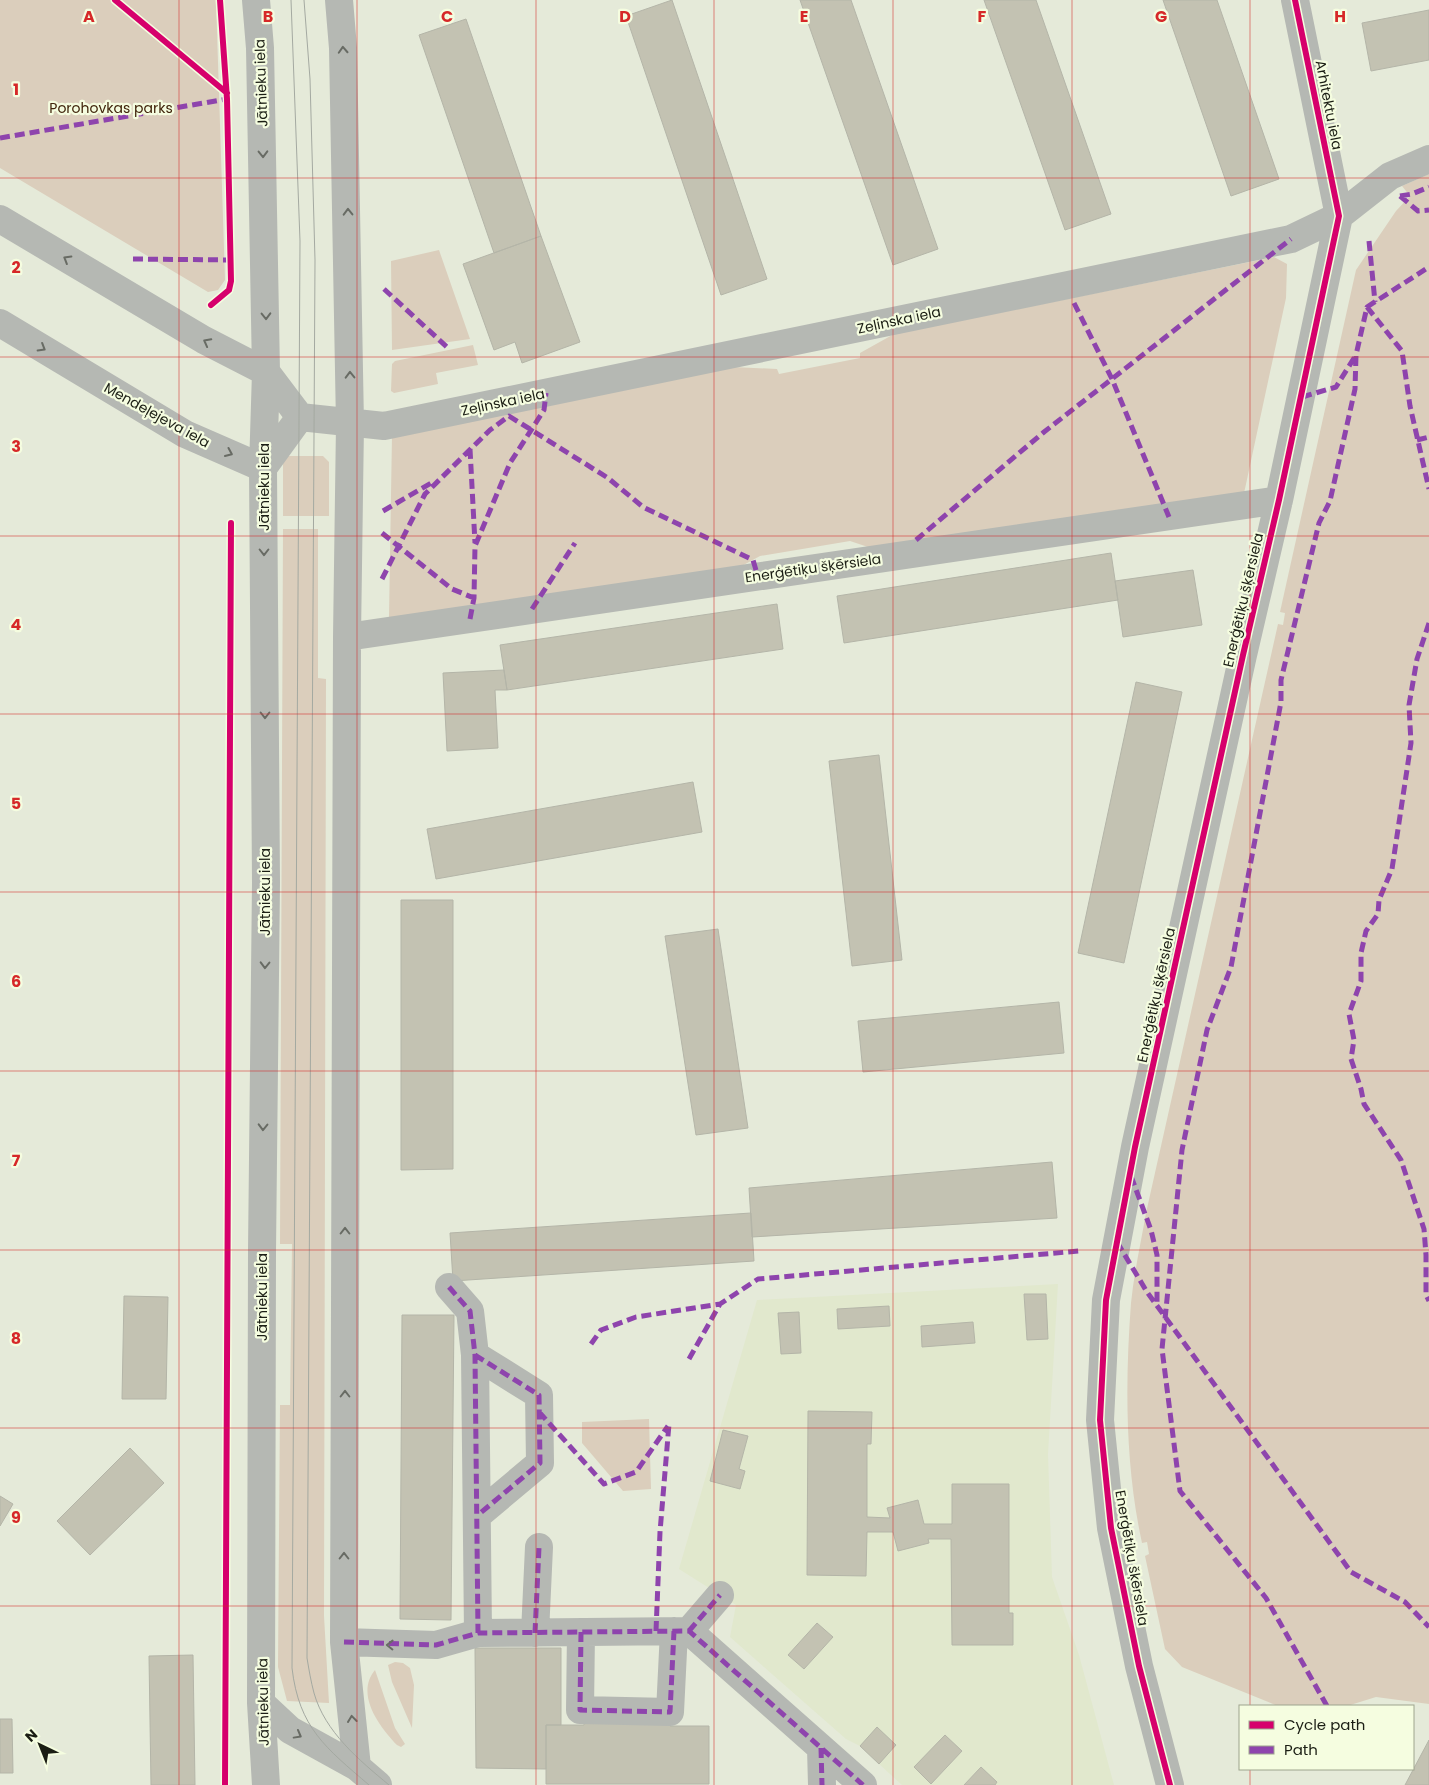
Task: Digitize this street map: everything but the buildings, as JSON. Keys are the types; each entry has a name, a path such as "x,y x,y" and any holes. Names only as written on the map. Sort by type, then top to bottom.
{"street":[{"name":"Jātnieku iela","path":"256,0 260,48 266,372 263,468 266,882 262,1242 261,1703 266,1785"},
{"path":"339,0 343,48 350,424 347,637 344,1642 365,1778"},
{"name":"Arhitektu iela","path":"1295,0 1338,216"},
{"name":"Zeļinska iela","path":"350,424 384,426 1291,239 1338,216 1390,176 1429,159"},
{"name":"Enerģētiķu šķērsiela","path":"1170,1785 1140,1666 1111,1528 1100,1420 1106,1300 1135,1147 1279,500 1338,216"},
{"path":"0,220 204,340 266,372 300,417 350,424"},
{"name":"Mendeļejeva iela","path":"0,323 185,434 263,468"},
{"path":"263,468 300,417"},
{"name":"Enerģētiķu šķērsiela","path":"347,637 1279,500"},
{"path":"449,1287 470,1311 475,1355 478,1634"},
{"path":"475,1355 539,1396 540,1463 478,1516"},
{"path":"535,1633 539,1547"},
{"path":"581,1632 580,1710 670,1712 682,1631 720,1595"},
{"path":"344,1642 436,1645 478,1634 682,1631 863,1785"},
{"path":"261,1703 290,1730 365,1778"},
{"path":"821,1748 822,1785"}],"shaded area":[{"path":"1058,1284 1048,1454 1052,1577 1079,1655 1114,1785 902,1785 879,1764 896,1745 877,1728 860,1746 846,1739 730,1637 736,1605 679,1569 757,1300"}],"green space":[{"name":"Porohovkas parks","path":"0,0 216,0 225,280 218,290 208,292 0,168"},
{"path":"1429,174 1429,1704 1376,1697 1350,1705 1276,1705 1182,1667 1165,1649 1145,1556 1149,1554 1147,1542 1142,1543 1136,1514 1129,1454 1127,1394 1131,1303 1146,1213 1278,624 1283,625 1285,613 1280,612 1356,270 1396,211 1410,196 1402,186"},
{"path":"439,250 470,339 392,350 391,261"},
{"path":"1274,257 1287,264 1286,298 1243,498 880,551 850,541 760,556 738,568 400,621 389,617 392,435 733,367 777,369 779,374 860,358 860,353 894,334"},
{"path":"473,345 478,365 436,373 438,384 394,393 391,391 392,364 395,361"},
{"path":"287,456 323,456 329,462 329,516 283,516 283,461"},
{"path":"283,529 318,529 318,678 326,679 324,1616 329,1703 287,1701 278,1667 280,1405 290,1405 292,1244 280,1244"},
{"path":"649,1419 651,1489 623,1491 582,1443 582,1422"},
{"path":"395,1662 403,1663 410,1668 414,1685 412,1728 392,1682 388,1665"},
{"path":"375,1670 395,1728 405,1744 401,1747 383,1729 368,1699 369,1679"}],"tram line":[{"path":"291,0 300,241 292,1668 301,1706 308,1722 328,1748 369,1785"},
{"path":"304,0 310,79 315,260 307,1658 314,1693 326,1720 344,1744 389,1785"}],"marked path":[{"path":"0,138 227,99"},
{"path":"1400,196 1412,194 1429,187"},
{"path":"1400,196 1418,211 1429,210"},
{"path":"916,540 1044,432 1291,239"},
{"path":"1369,241 1375,302"},
{"path":"133,259 231,260"},
{"path":"1326,1705 1266,1598 1180,1491 1162,1349 1182,1150 1207,1030 1231,967 1281,702 1281,680 1319,523 1330,501 1355,389 1356,355 1367,307 1429,267"},
{"path":"384,289 448,348"},
{"path":"1074,303 1112,379 1169,517"},
{"path":"1367,307 1402,351 1410,406 1429,489"},
{"path":"1302,397 1336,387 1356,355"},
{"path":"470,619 474,598 475,546 510,463 544,410 546,393"},
{"path":"382,579 425,494 490,430 509,416 608,478 643,507 753,560 758,577"},
{"path":"1417,440 1429,437"},
{"path":"470,449 475,543"},
{"path":"383,511 433,482"},
{"path":"382,533 452,589 474,598"},
{"path":"532,609 575,543"},
{"path":"1429,623 1417,659 1409,705 1411,743 1392,869 1379,900 1378,914 1366,931 1361,953 1361,981 1349,1014 1354,1040 1351,1059 1364,1104 1401,1160 1424,1229 1426,1295 1429,1301"},
{"path":"1131,1176 1151,1230 1157,1255 1157,1305"},
{"path":"1117,1242 1147,1292 1351,1572 1405,1602 1429,1627"},
{"path":"689,1359 720,1304 758,1279 1079,1251"},
{"path":"449,1287 470,1311 475,1355 478,1633"},
{"path":"591,1344 601,1330 636,1317 720,1304"},
{"path":"475,1355 539,1395 540,1463 478,1515"},
{"path":"539,1412 604,1484 636,1472 668,1426"},
{"path":"656,1631 660,1532 669,1424"},
{"path":"535,1633 539,1547"},
{"path":"689,1631 720,1595"},
{"path":"581,1632 580,1710 670,1712 674,1631"},
{"path":"344,1642 436,1645 478,1633 689,1631 863,1785"},
{"path":"821,1748 822,1785"}],"cycle path":[{"path":"115,0 227,93"},
{"path":"211,305 229,290 231,281 227,99 220,0"},
{"path":"1170,1785 1139,1666 1111,1528 1100,1420 1106,1300 1135,1147 1279,500 1339,216 1295,0"},
{"path":"225,1785 231,523"}]}
